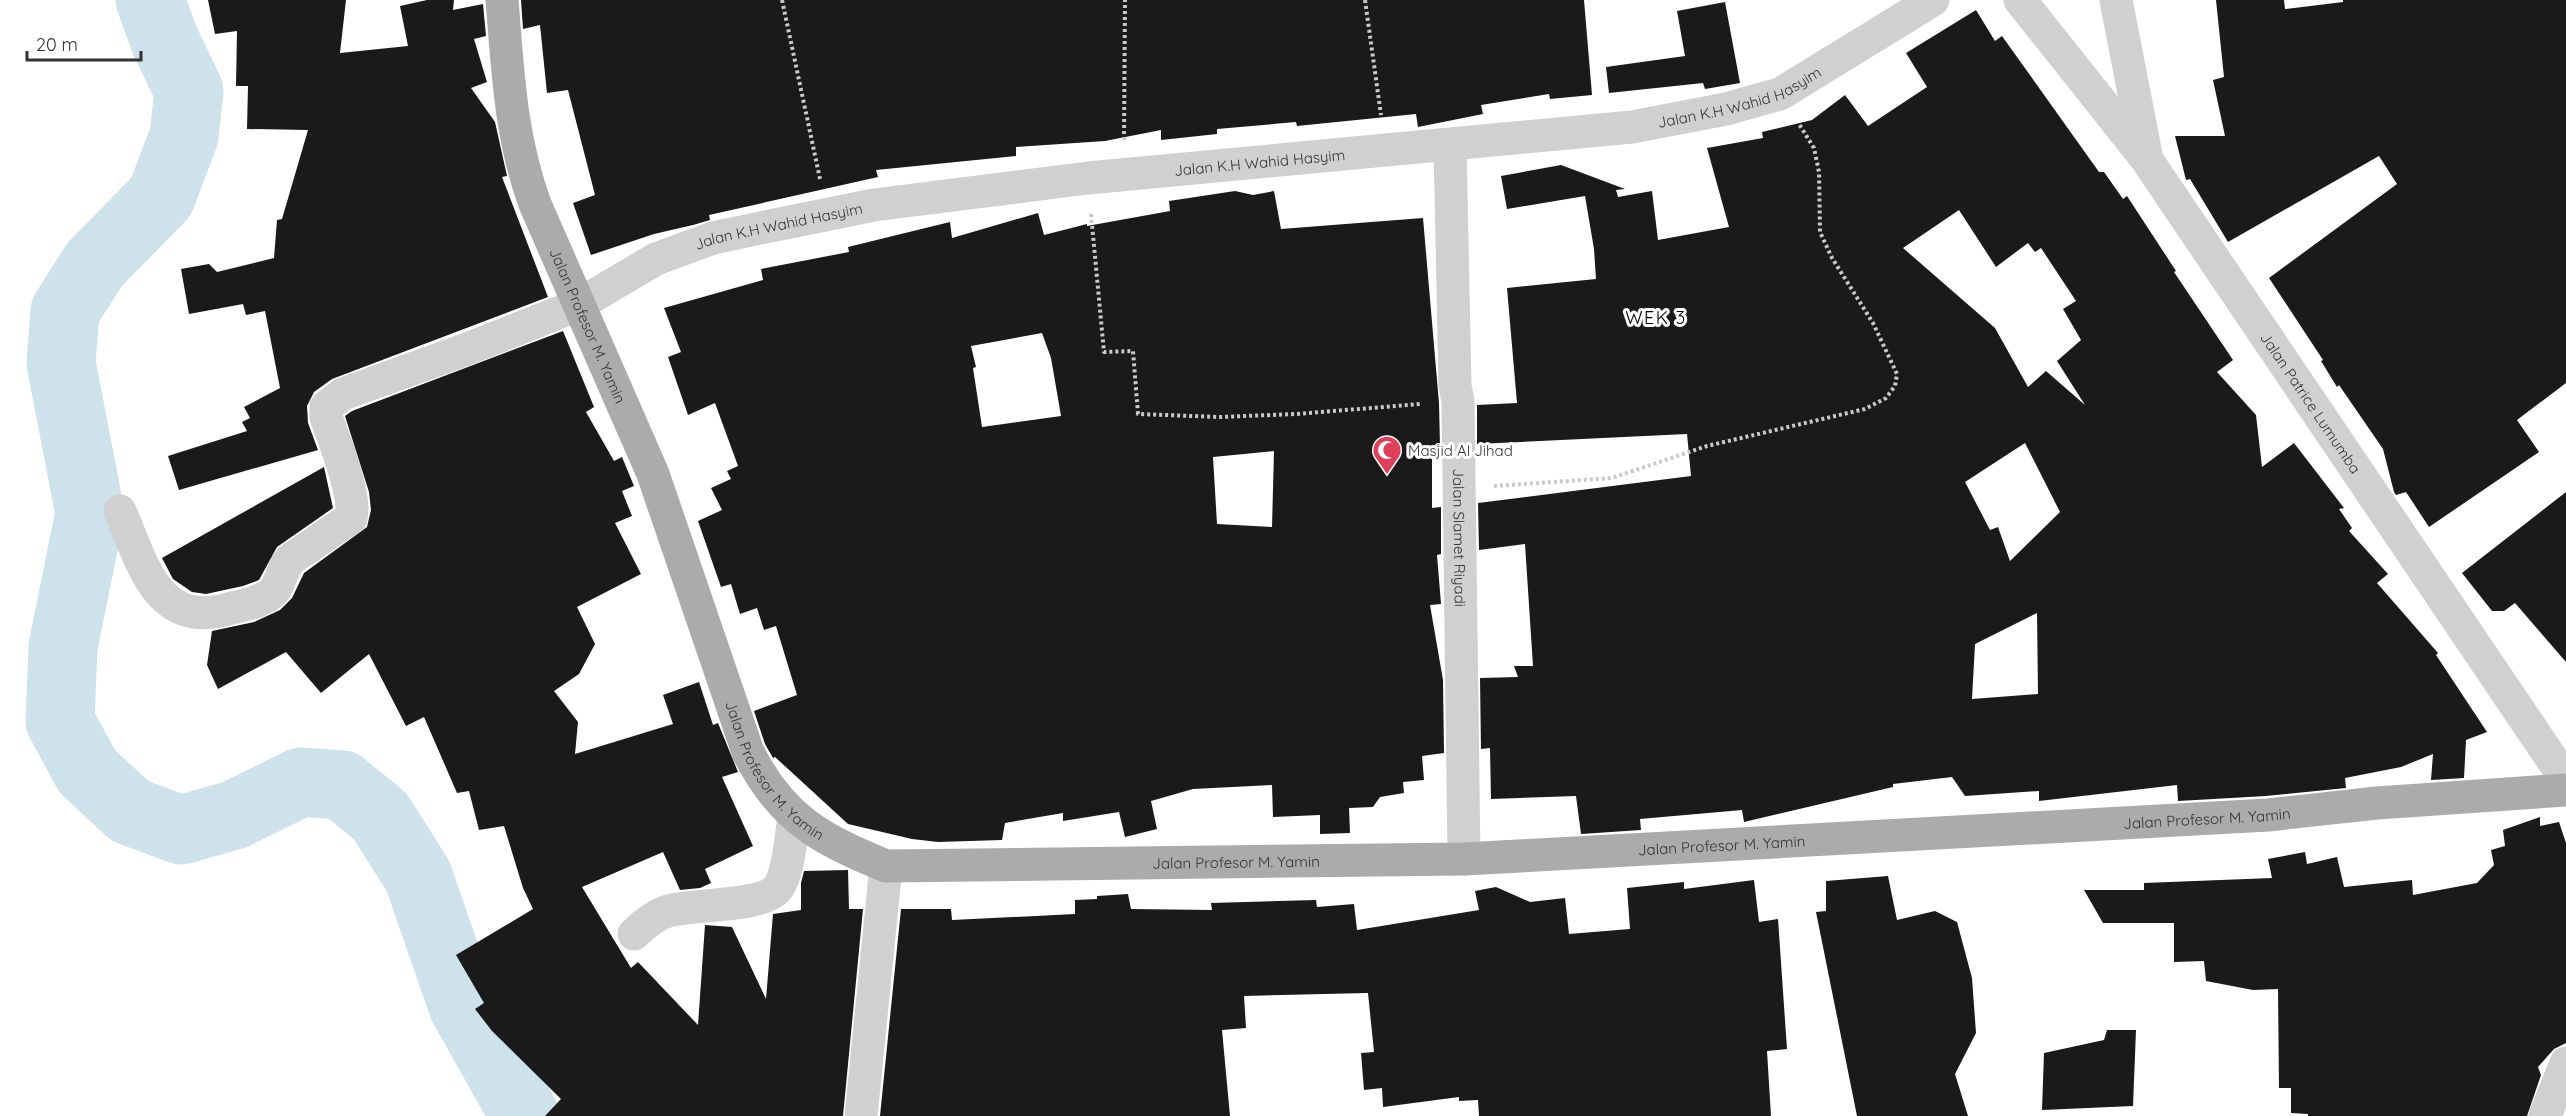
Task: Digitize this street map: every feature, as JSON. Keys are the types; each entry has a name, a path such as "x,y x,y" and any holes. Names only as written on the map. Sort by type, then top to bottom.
{"main road":[{"name":"Jalan Profesor M. Yamin","path":"502,0 514,134 522,169 578,305 653,474 748,752 761,777 794,816 817,835 886,866 1464,859 2256,816 2377,803 2566,790"}],"street":[{"name":"Jalan K.H Wahid Hasyim","path":"120,511 152,584 160,595 184,611 209,614 264,598 274,591 284,565 351,518 353,511 349,492 326,417 326,407 332,401 354,390 578,305 656,259 704,242 874,205 1125,174 1632,127 1726,109 1780,94 1933,0"},
{"path":"2020,0 2147,160"},
{"name":"Jalan Patrice Lumumba","path":"2116,0 2147,160 2566,780"},
{"name":"Jalan Slamet Riyadi","path":"1450,145 1455,387 1458,401 1464,859"},
{"path":"634,934 652,919 668,911 738,902 763,896 776,890 782,879 794,816"},
{"path":"861,1116 886,866"},
{"path":"2545,1116 2566,1064"}],"path":[{"path":"782,0 828,215"},
{"path":"1125,0 1125,174"},
{"path":"1365,0 1386,150"},
{"path":"1458,489 1612,478 1707,446 1865,409 1886,398 1895,386 1897,374 1872,323 1832,258 1820,232 1819,172 1814,148 1780,94"},
{"path":"1088,178 1104,352 1133,351 1138,414 1219,417 1285,415 1458,401"}],"building":[{"path":"208,0 346,0 340,53 408,46 400,6 427,0 454,0 453,10 483,4 486,36 474,39 487,82 471,88 495,122 507,176 502,177 548,297 332,379 314,392 307,406 308,423 318,450 179,490 168,456 247,431 242,422 250,418 244,407 280,388 265,311 246,315 243,304 189,314 181,269 209,264 217,272 274,258 277,220 282,219 308,130 247,129 248,86 236,86 237,31 215,34"},
{"path":"521,0 1584,0 1592,95 1550,99 1549,94 1481,105 1483,114 1418,127 1416,114 1297,126 1296,122 1217,129 1217,134 1161,140 1161,130 1105,141 1016,147 1016,156 876,170 878,177 709,215 710,220 654,234 591,255 573,203 595,195 568,90 547,93 540,25 523,29"},
{"path":"2216,0 2284,0 2285,9 2343,2 2343,0 2566,0 2566,383 2517,420 2539,452 2429,527 2406,492 2396,495 2394,492 2383,449 2339,385 2337,387 2321,361 2323,360 2269,278 2397,184 2379,156 2228,242 2190,179 2186,180 2175,136 2225,136 2213,80 2224,77"},
{"path":"1725,2 1740,83 1705,89 1703,83 1609,93 1606,67 1685,56 1677,11"},
{"path":"1976,10 1995,41 2002,36 2099,172 2104,172 2123,199 2127,196 2233,360 2217,372 2256,415 2262,467 2294,443 2344,508 2339,509 2352,528 2349,531 2388,574 2377,583 2438,653 2436,655 2487,732 2466,740 2464,778 2431,780 2433,754 2401,767 2345,778 2346,788 2266,796 2178,801 2177,785 2039,801 2039,791 1965,796 1952,777 1893,784 1893,787 1744,822 1742,810 1640,819 1641,830 1581,834 1576,796 1491,799 1490,748 1481,749 1480,678 1518,677 1514,666 1533,666 1525,544 1479,550 1478,503 1691,476 1687,434 1477,444 1477,405 1517,403 1507,288 1596,279 1594,249 1585,196 1507,209 1501,176 1561,165 1625,189 1616,190 1618,197 1652,191 1658,240 1729,227 1707,148 1763,138 1762,132 1812,120 1845,95 1868,126 1927,87 1906,53","holes":["1959,210 1996,267 2028,243 2035,252 2041,248 2076,301 2063,309 2081,340 2057,361 2085,405 2046,371 2028,387 1995,328 1903,248","2025,443 2060,512 2010,561 1998,527 1990,530 1965,482","2037,613 2038,694 1972,699 1975,644"]},
{"path":"1235,191 1253,195 1274,191 1281,229 1423,218 1439,403 1440,446 1432,447 1432,508 1441,507 1441,554 1437,555 1441,604 1430,605 1443,680 1444,753 1422,756 1424,780 1403,782 1404,793 1380,797 1373,807 1349,808 1350,833 1320,834 1320,815 1273,817 1272,785 1193,789 1151,801 1157,829 1125,837 1119,812 1063,821 1063,813 1005,823 1002,840 938,842 912,839 848,824 775,757 773,758 765,744 754,711 797,695 776,626 764,630 757,608 740,614 731,584 721,587 698,521 722,510 711,488 731,479 727,471 738,466 715,403 688,415 668,357 681,352 664,308 763,280 761,269 849,252 848,247 950,222 952,238 1038,213 1044,235 1087,224 1087,226 1170,211 1169,201","holes":["1042,333 1051,358 1061,416 982,427 973,368 976,367 971,346","1274,451 1272,527 1217,524 1213,457"]},
{"path":"563,331 594,407 586,412 614,461 622,457 634,486 622,491 632,516 615,523 641,574 577,607 595,644 579,674 554,691 578,722 575,754 673,724 663,695 699,682 713,725 718,723 738,772 722,777 753,846 705,869 711,883 700,888 680,890 663,852 582,887 631,968 638,962 698,1025 705,925 732,927 766,999 773,914 801,910 801,883 804,871 848,870 849,909 863,909 843,1116 545,1116 561,1099 492,1031 475,1009 484,1003 456,955 533,909 523,888 504,826 479,830 469,791 457,793 424,717 406,726 369,654 321,693 286,652 218,689 207,665 212,631 254,622 280,610 292,598 304,573 367,527 371,510 369,492 345,416 352,411"},
{"path":"324,467 333,508 277,547 259,580 206,594 192,592 173,579 162,558"},
{"path":"2566,492 2566,662 2515,603 2504,611 2492,611 2462,573"},
{"path":"2540,817 2540,826 2559,822 2566,843 2566,1043 2554,1049 2538,1067 2541,1075 2527,1116 2308,1116 2308,1114 2291,1113 2291,1088 2279,1088 2278,989 2253,990 2206,981 2204,961 2174,962 2174,923 2103,923 2084,890 2144,890 2144,883 2272,878 2268,859 2305,852 2307,864 2337,857 2344,887 2412,880 2413,895 2477,883 2494,865 2491,850 2505,846 2503,830"},
{"path":"1888,876 1897,920 1935,911 1957,922 1972,978 1976,1033 1955,1074 1968,1116 1857,1116 1816,912 1826,911 1826,881"},
{"path":"1754,880 1759,922 1778,919 1787,1049 1767,1051 1771,1116 1479,1116 1478,1100 1459,1101 1459,1097 1383,1107 1382,1088 1364,1090 1361,1053 1374,1052 1368,993 1244,996 1246,1028 1222,1030 1230,1116 880,1116 901,909 951,909 952,920 1075,914 1075,900 1128,894 1131,909 1212,910 1211,903 1316,900 1317,907 1354,904 1357,930 1479,910 1475,891 1496,887 1530,902 1565,898 1569,934 1630,929 1627,888 1684,882 1684,889"},
{"path":"2107,1030 2136,1030 2133,1106 2042,1110 2044,1053 2104,1040"}],"waterway":[{"path":"150,0 165,41 189,91 184,136 161,197 95,264 65,311 61,363 90,513 63,647 60,721 87,771 130,811 181,830 234,815 301,782 342,785 380,816 418,876 463,1006 525,1116"}],"place":[{"name":"Masjid Al Jihad","path":"1387,476"}],"district":[{"name":"WEK 3","path":"1656,317"}]}
